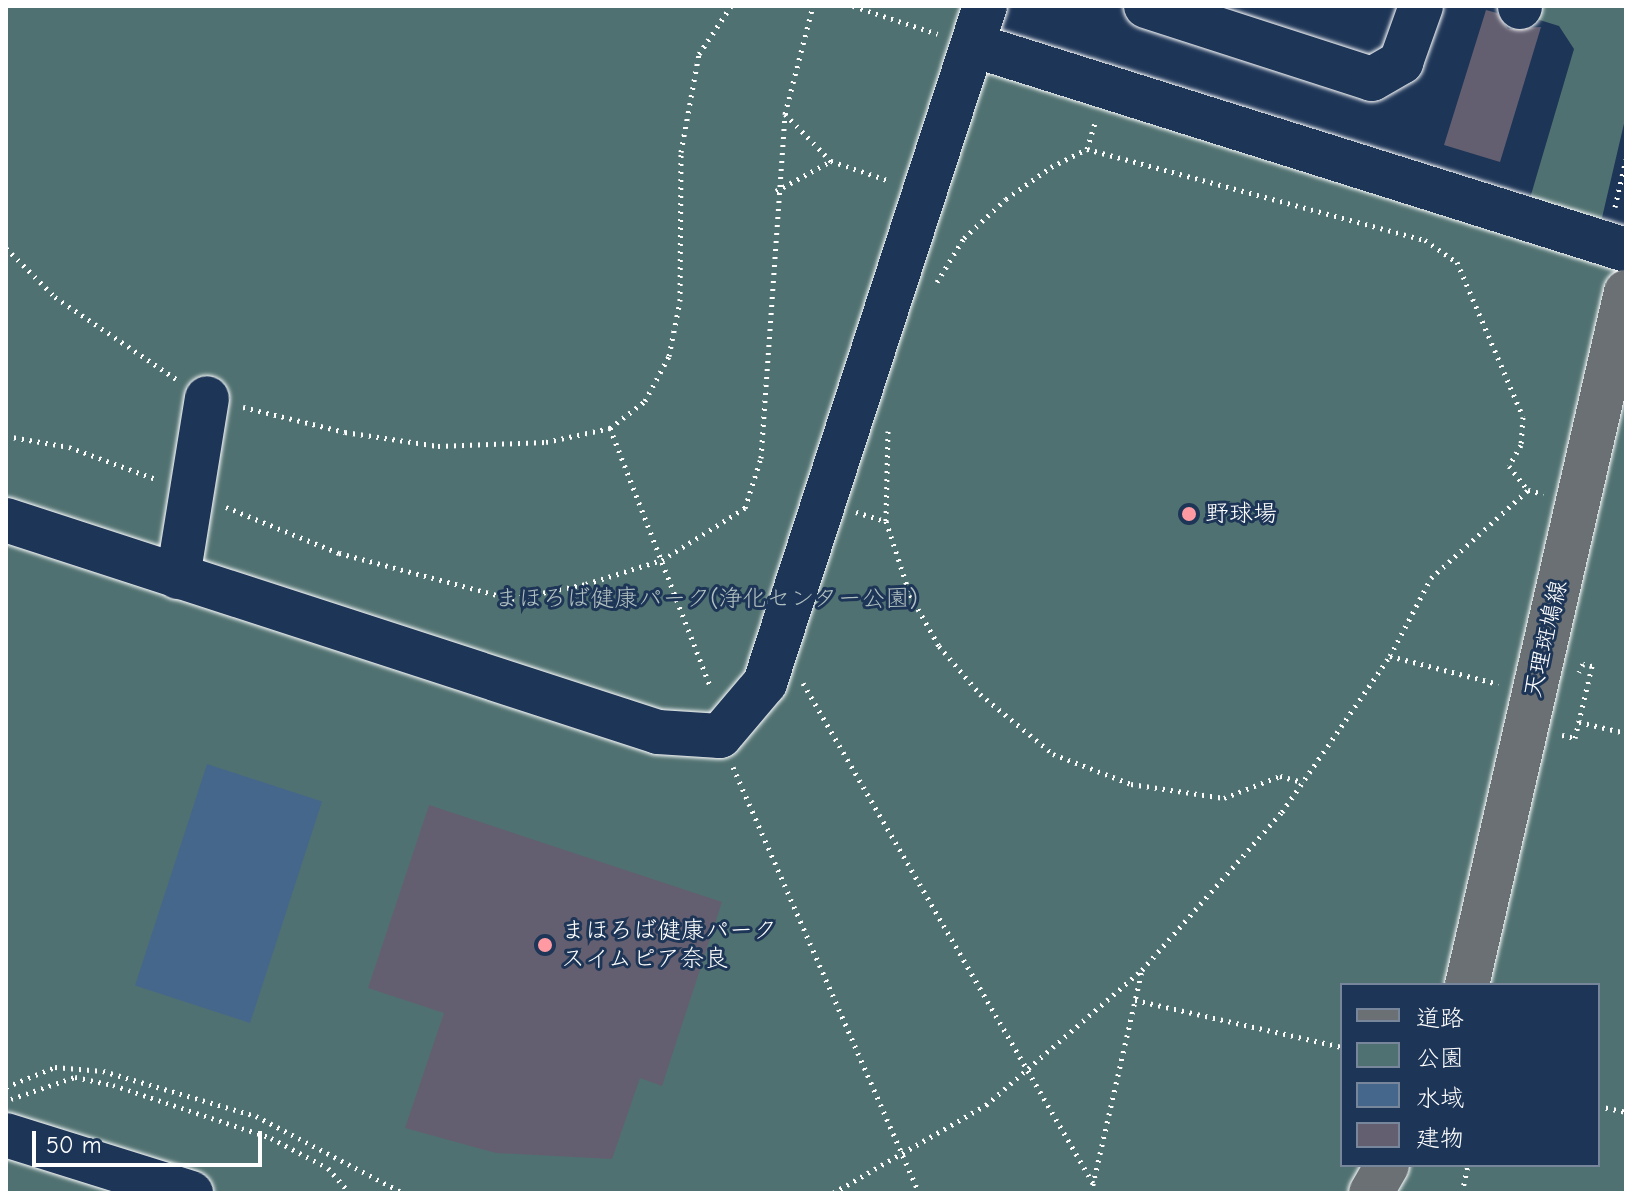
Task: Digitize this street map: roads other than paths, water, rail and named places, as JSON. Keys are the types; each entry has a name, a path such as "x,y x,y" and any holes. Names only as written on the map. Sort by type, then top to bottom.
{"main road":[{"name":"天理斑鳩線","path":"1467,983 1626,292"},
{"path":"1371,1193 1386,1167"}],"lane":[{"path":"1146,6 1372,79 1401,62 1421,6"},
{"path":"6,520 658,732 720,736 765,683 979,26 1626,250"},
{"path":"178,577 189,492 207,398"},
{"path":"6,1135 191,1193"}],"water":[{"path":"207,764 322,801 250,1023 135,986"}],"place":[{"name":"野球場","path":"1189,514"},
{"name":"まほろば健康パーク スイムピア奈良","path":"545,945"}],"park label":[{"name":"まほろば健康パーク(浄化センター公園)","path":"706,599"}]}
